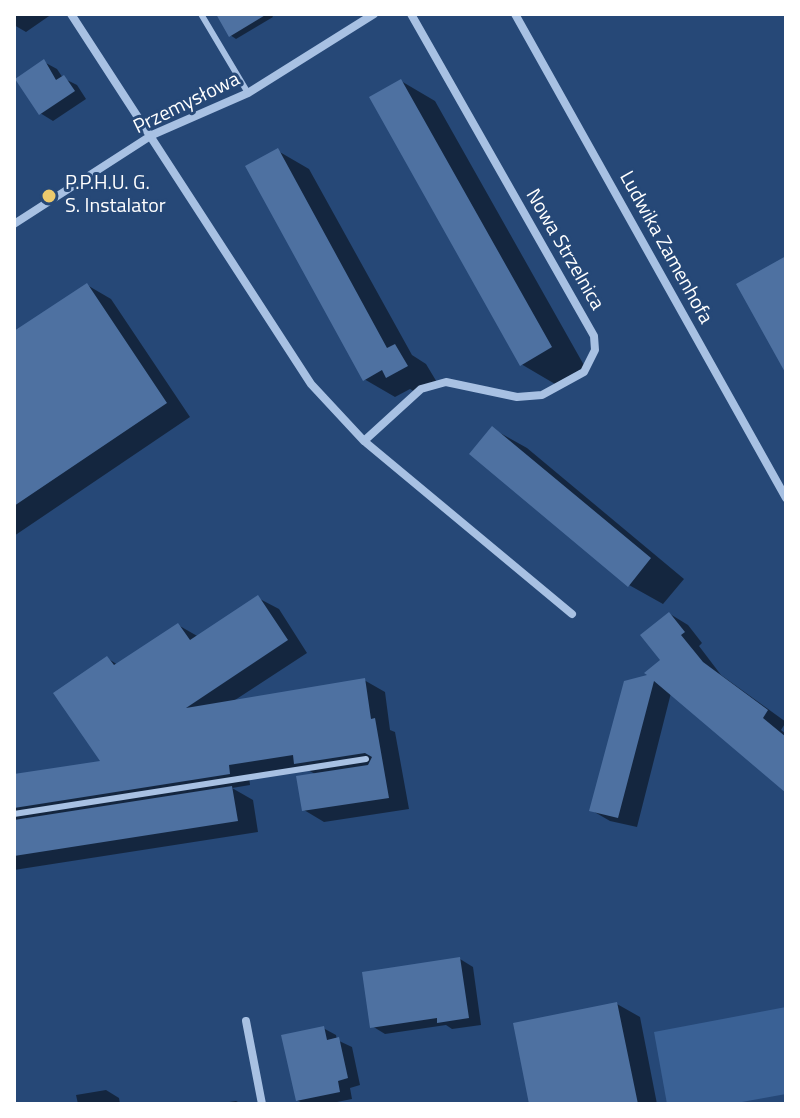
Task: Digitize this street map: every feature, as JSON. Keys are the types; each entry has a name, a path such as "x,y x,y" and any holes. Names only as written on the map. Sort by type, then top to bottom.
{"street":[{"path":"71,14 311,384 364,441 572,614"},
{"name":"Przemysłowa","path":"14,224 152,135 248,93 374,14"},
{"name":"Nowa Strzelnica","path":"364,441 421,389 446,382 517,397 542,395 584,372 595,350 594,336 411,14"},
{"name":"Ludwika Zamenhofa","path":"515,14 786,498"},
{"path":"246,1021 262,1104"}],"lane":[{"path":"201,14 248,93"},
{"path":"14,814 366,759"}],"shaded area":[{"path":"786,1007 786,1094 731,1104 667,1104 654,1032"}],"building":[{"path":"216,14 267,14 229,37"},
{"path":"44,59 56,80 64,75 75,91 39,115 15,79"},
{"path":"401,79 552,347 520,366 369,97"},
{"path":"278,148 387,348 395,344 408,366 386,378 382,370 363,381 245,166"},
{"path":"786,256 786,374 736,284"},
{"path":"87,283 167,403 14,506 14,331"},
{"path":"492,426 651,558 628,587 469,454"},
{"path":"258,595 288,640 186,708 365,678 389,798 302,811 296,776 368,765 372,757 365,753 294,764 293,755 229,765 230,774 14,808 14,774 100,761 53,693 107,656 114,665 178,623 190,640"},
{"path":"669,612 685,632 681,635 703,662 768,710 763,718 786,737 786,793 654,681 618,818 589,811 624,681 647,675 644,673 660,660 640,635"},
{"path":"232,786 238,821 14,856 14,820"},
{"path":"460,957 469,1018 437,1023 437,1018 370,1028 362,972"},
{"path":"617,1002 638,1104 529,1104 513,1023"},
{"path":"324,1026 327,1040 339,1037 348,1078 338,1081 340,1092 296,1101 281,1035"}],"place":[{"name":"P.P.H.U. G. S. Instalator","path":"49,196"}]}
